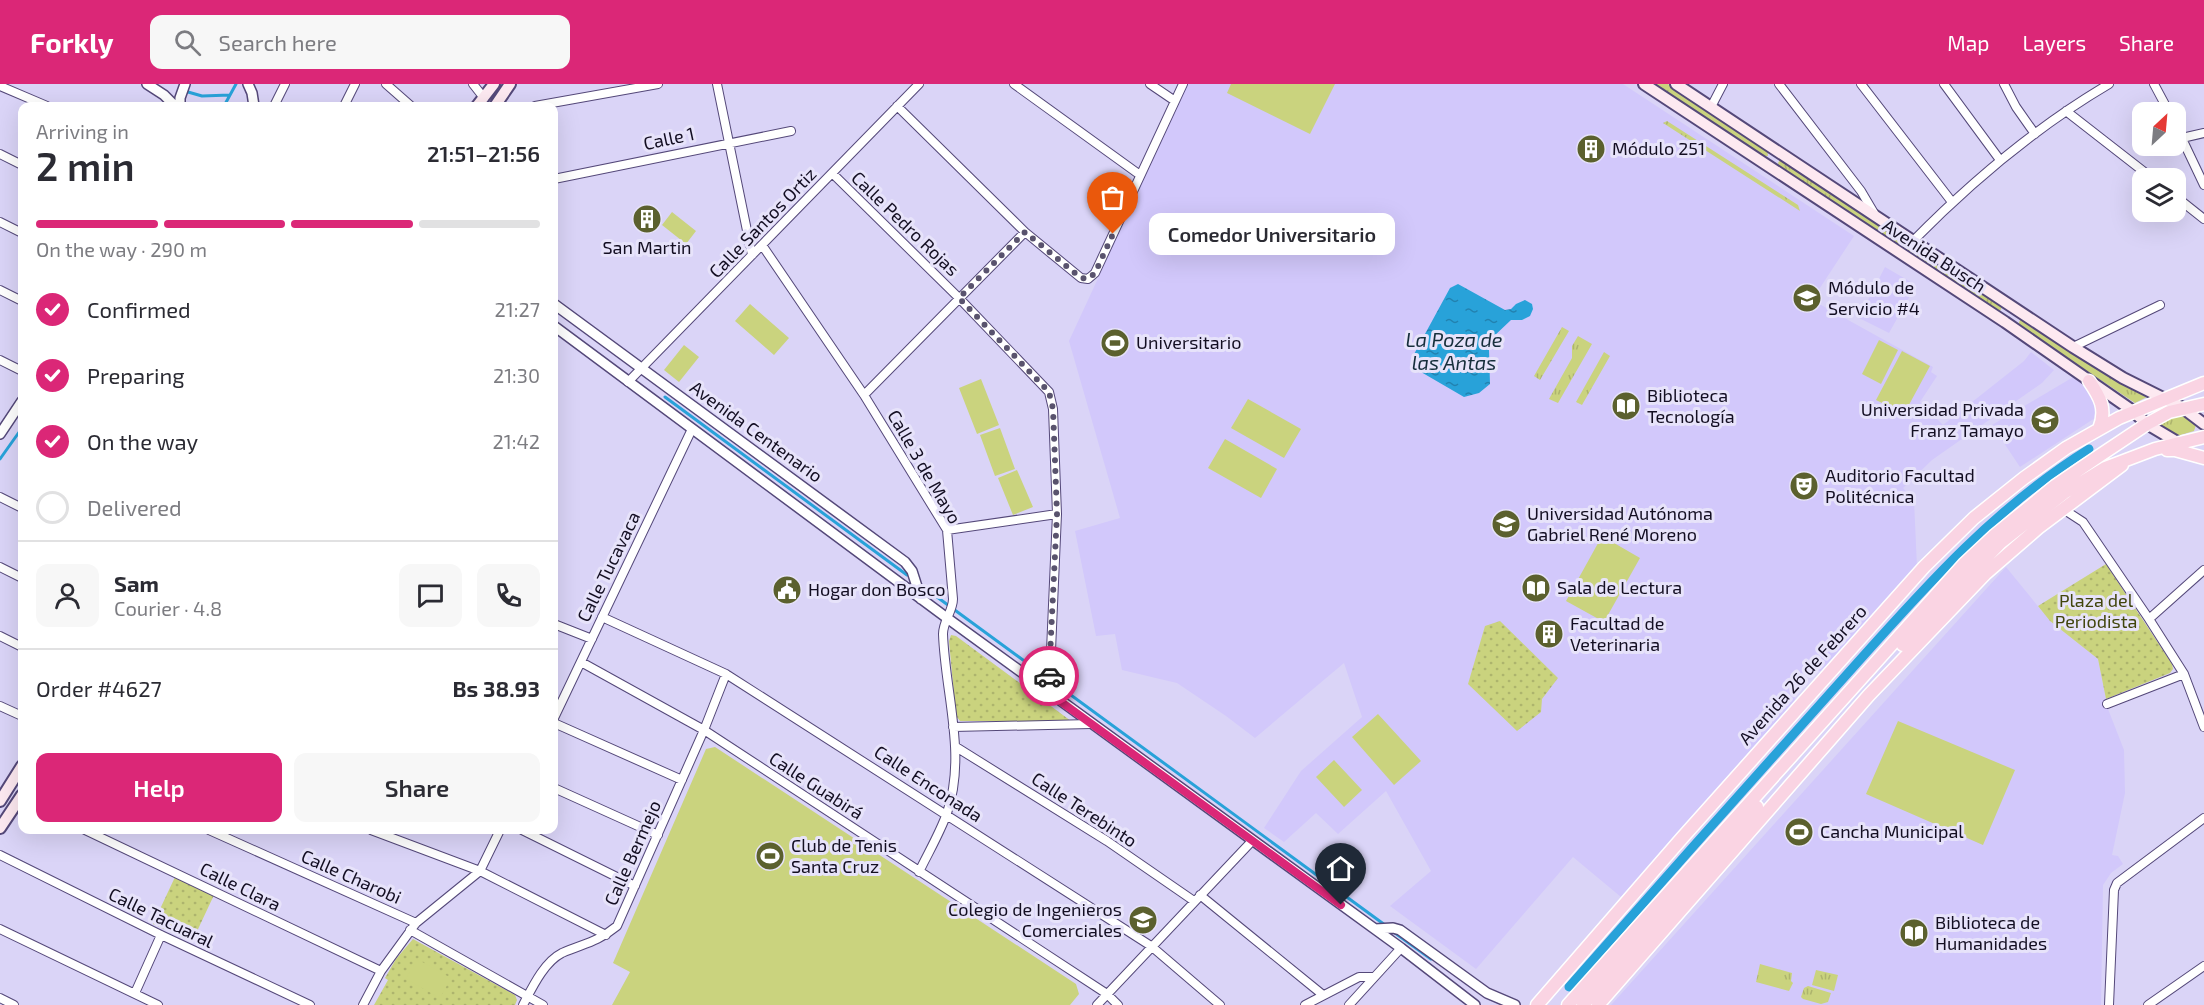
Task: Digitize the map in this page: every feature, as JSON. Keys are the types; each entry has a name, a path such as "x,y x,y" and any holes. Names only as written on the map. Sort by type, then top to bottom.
{"main road":[{"path":"480,102 494,84"},
{"path":"498,102 510,84"},
{"name":"Avenida Busch","path":"1644,84 2005,322 2133,411 2147,424 2204,457"},
{"name":"Avenida Busch","path":"1676,84 2073,347 2123,378 2182,408 2204,424"},
{"path":"1770,167 1779,153"},
{"path":"2005,322 2010,316 2017,315 2043,332 2057,336"},
{"path":"2089,381 2099,396 2102,406 2103,413 2099,429"},
{"name":"Avenida 26 de Febrero","path":"1537,1005 1682,838 1924,567 1974,518 2066,448 2133,411 2204,383"},
{"path":"1568,1005 1964,564 1995,535 2055,486 2147,424 2169,412 2204,404"},
{"path":"1583,1005 1850,702 2000,543 2064,493 2105,468 2151,451 2204,437"},
{"path":"2151,451 2175,450 2204,457"},
{"path":"1598,1005 1890,672 1985,574 2063,509 2126,462"},
{"path":"1850,702 1890,672"},
{"path":"2,794 18,772"},
{"path":"2,794 18,784"},
{"path":"0,821 6,803 2,794"},
{"path":"0,828 18,803"}],"street":[{"path":"147,84 172,102"},
{"path":"178,102 185,84"},
{"path":"248,84 254,102"},
{"path":"276,102 285,84"},
{"path":"346,102 355,84"},
{"path":"386,84 406,102"},
{"path":"473,84 480,102"},
{"path":"557,102 658,84"},
{"path":"717,84 752,255"},
{"name":"Calle Santos Ortiz","path":"628,382 919,84"},
{"path":"1014,84 1140,175"},
{"path":"1150,84 1175,101"},
{"path":"897,106 1025,232 1081,278 1088,279 1095,273 1183,84"},
{"path":"1711,107 1723,84"},
{"path":"1779,84 1851,178 1876,217"},
{"path":"1861,84 1952,202"},
{"path":"1944,84 2000,159"},
{"path":"2004,84 2016,107 2035,134"},
{"path":"1913,241 2000,159 2108,84"},
{"path":"2154,84 2164,102"},
{"path":"0,86 37,102"},
{"path":"2066,111 2139,168"},
{"name":"Calle 1","path":"558,178 790,131"},
{"path":"2186,137 2204,133"},
{"path":"2186,147 2204,185"},
{"path":"0,154 18,163"},
{"name":"Calle Pedro Rojas","path":"832,173 959,298 1049,392 1053,409 1057,514 1046,681"},
{"path":"1839,192 1848,188 1851,178"},
{"path":"2186,205 2204,219"},
{"path":"0,222 18,231"},
{"path":"864,395 1025,232"},
{"name":"Calle 3 de Mayo","path":"762,245 864,395 947,530 950,612 943,631 956,747 953,785 947,814 919,872"},
{"path":"0,290 18,299"},
{"path":"2073,347 2160,305"},
{"name":"Avenida Centenario","path":"558,307 905,562 912,571 921,599"},
{"name":"Avenida Centenario","path":"558,329 921,599 950,612 1046,681 1091,724 1252,841 1384,929 1401,948 1475,1005"},
{"path":"0,360 18,369"},
{"path":"1,430 18,407"},
{"name":"Calle Tucavaca","path":"558,710 692,429"},
{"path":"2081,496 2080,509 2083,522"},
{"path":"0,497 18,506"},
{"path":"2063,509 2073,513 2083,522 2150,619 2184,674 2204,727"},
{"path":"947,530 1057,514"},
{"path":"0,567 18,576"},
{"path":"2150,619 2204,570"},
{"name":"Calle Enconada","path":"602,617 726,674 1151,946 1220,1005"},
{"path":"558,626 592,639"},
{"path":"0,636 18,645"},
{"name":"Calle Guabirá","path":"580,662 704,730 1107,994 1118,1005"},
{"name":"Calle Bermejo","path":"523,1005 549,963 561,954 594,942 617,926 704,730 726,674"},
{"path":"2107,704 2184,674"},
{"path":"558,697 563,699"},
{"path":"0,706 18,714"},
{"path":"952,727 1091,724"},
{"path":"558,725 682,780"},
{"name":"Calle Terebinto","path":"956,747 1197,898 1323,995"},
{"path":"558,790 657,835"},
{"path":"2109,1005 2114,890 2117,884 2204,818"},
{"name":"Calle Clara","path":"93,834 381,971"},
{"name":"Calle Charobi","path":"218,834 413,926 543,1005"},
{"path":"382,834 480,871 606,935"},
{"path":"363,1005 381,971 413,926 480,871 498,834"},
{"path":"530,834 635,886"},
{"path":"1097,1005 1252,841"},
{"name":"Calle Tacuaral","path":"0,855 161,935 310,1005"},
{"path":"0,929 158,1005"},
{"name":"Avenida Centenario","path":"1384,929 1406,934 1487,993 1515,1005"},
{"path":"135,993 161,935"},
{"path":"1349,1005 1401,948"},
{"path":"2148,1005 2204,966"},
{"path":"1305,1005 1359,977 1374,977"},
{"path":"0,998 14,1005"}],"shaded area":[{"name":"Universidad Autónoma Gabriel René Moreno","path":"1188,84 1623,84 1854,236 1812,300 1933,367 1931,372 1937,376 1920,402 1943,425 2024,361 2031,352 2054,370 2042,383 1932,460 1903,488 1914,500 1917,567 1821,671 1808,672 1796,685 1795,700 1621,897 1573,857 1476,969 1390,906 1431,871 1386,791 1338,834 1316,813 1284,842 1264,828 1301,771 1362,717 1344,663 1255,738 1177,683 1122,670 1115,634 1096,636 1075,531 1120,518 1069,341"},
{"path":"1885,267 1916,285 1889,333 1859,318"},
{"name":"Universidad Privada Franz Tamayo","path":"2075,376 2094,394 2098,416 2020,467 1992,425"},
{"path":"2006,567 2050,621 2098,659 2108,709 2124,750 2125,793 2112,855 2118,856 2123,864 2111,873 2103,885 2101,1005 1611,1005"},
{"name":"Colegio de Ingenieros Comerciales","path":"1141,904 1159,917 1145,936 1127,922"}],"green space":[{"path":"1231,84 1335,84 1310,134 1227,93"},
{"path":"1655,84 1668,84 1767,150 1768,156 1764,156"},
{"path":"1667,121 1798,205 1800,211 1663,123"},
{"path":"1780,160 1997,301 2002,307 2000,311 1779,166"},
{"path":"672,212 696,231 686,244 662,225"},
{"path":"750,304 789,338 774,355 735,321"},
{"path":"2020,320 2024,320 2120,383 2147,397 2135,403 2018,325"},
{"path":"1562,327 1569,331 1540,380 1534,376"},
{"path":"1578,336 1592,344 1558,403 1549,399 1572,358 1572,346"},
{"path":"1879,340 1898,350 1881,384 1862,374"},
{"path":"684,345 699,357 679,382 664,370"},
{"path":"1902,351 1930,366 1904,414 1876,400"},
{"path":"1604,352 1610,356 1582,405 1576,402"},
{"path":"981,379 999,425 977,434 959,388"},
{"path":"1248,399 1301,429 1284,458 1231,428"},
{"path":"2175,414 2182,414 2196,425 2194,431 2177,436 2162,427 2160,423"},
{"path":"1000,428 1015,469 995,476 980,435"},
{"path":"1225,439 1277,469 1261,498 1208,468"},
{"path":"1017,470 1033,507 1013,515 998,478"},
{"path":"1602,536 1640,558 1604,622 1566,601"},
{"name":"Plaza del Periodista","path":"2106,564 2172,664 2173,669 2170,673 2106,699 2098,659 2050,621 2038,606"},
{"path":"1500,621 1558,678 1542,699 1541,712 1517,731 1468,684 1485,626"},
{"path":"951,635 956,636 1071,721 960,721 956,716 949,641"},
{"path":"1378,714 1421,761 1394,785 1352,737"},
{"path":"1898,721 2015,770 1983,845 1866,794"},
{"name":"Club de Tenis Santa Cruz","path":"715,747 1076,984 1079,994 1070,1005 612,1005 630,972 613,963 706,749"},
{"path":"1334,760 1362,790 1344,807 1316,777"},
{"path":"175,877 214,895 192,942 153,924"},
{"path":"413,939 515,995 517,1000 515,1005 374,1005 388,980 385,978 396,959"},
{"path":"417,959 451,978 440,998 406,979"},
{"path":"1760,964 1792,973 1793,983 1789,991 1756,982"},
{"path":"1816,970 1838,975 1834,991 1812,985"},
{"path":"1808,986 1831,993 1828,1002 1821,1004 1803,999 1801,997 1804,988"}],"water":[{"name":"La Poza de las Antas","path":"1458,284 1505,310 1525,300 1532,304 1533,309 1530,316 1522,320 1511,320 1492,338 1489,350 1490,384 1479,393 1464,397 1416,368 1413,356 1450,288"}],"waterway":[{"path":"226,102 236,84"},
{"path":"188,92 202,96 230,95"},
{"path":"665,397 907,575"},
{"path":"0,459 18,434"},
{"path":"1569,987 1921,592 2017,501 2089,449"},
{"path":"922,586 1385,925"},
{"path":"1395,933 1431,959"}],"way so far":[{"path":"1049,676 1057,514 1053,409 1049,392 959,298 1025,232 1081,278 1088,279 1095,273 1113,234"}],"place":[{"name":"Módulo 251","path":"1591,149"},
{"name":"San Martin","path":"647,219"},
{"name":"Comedor Universitario","path":"1113,234"},
{"name":"Módulo de Servicio #4","path":"1807,298"},
{"name":"Universitario","path":"1115,343"},
{"name":"Biblioteca Tecnología","path":"1626,406"},
{"name":"Universidad Privada Franz Tamayo","path":"2045,420"},
{"name":"Auditorio Facultad Politécnica","path":"1804,486"},
{"name":"Universidad Autónoma Gabriel René Moreno","path":"1506,524"},
{"name":"Sala de Lectura","path":"1536,588"},
{"name":"Hogar don Bosco","path":"787,590"},
{"name":"Facultad de Veterinaria","path":"1549,634"},
{"name":"Cancha Municipal","path":"1799,832"},
{"name":"Club de Tenis Santa Cruz","path":"770,856"},
{"name":"Colegio de Ingenieros Comerciales","path":"1143,920"},
{"name":"Biblioteca de Humanidades","path":"1914,933"}],"route":[{"path":"1049,676 1042,688 1341,905"}]}
